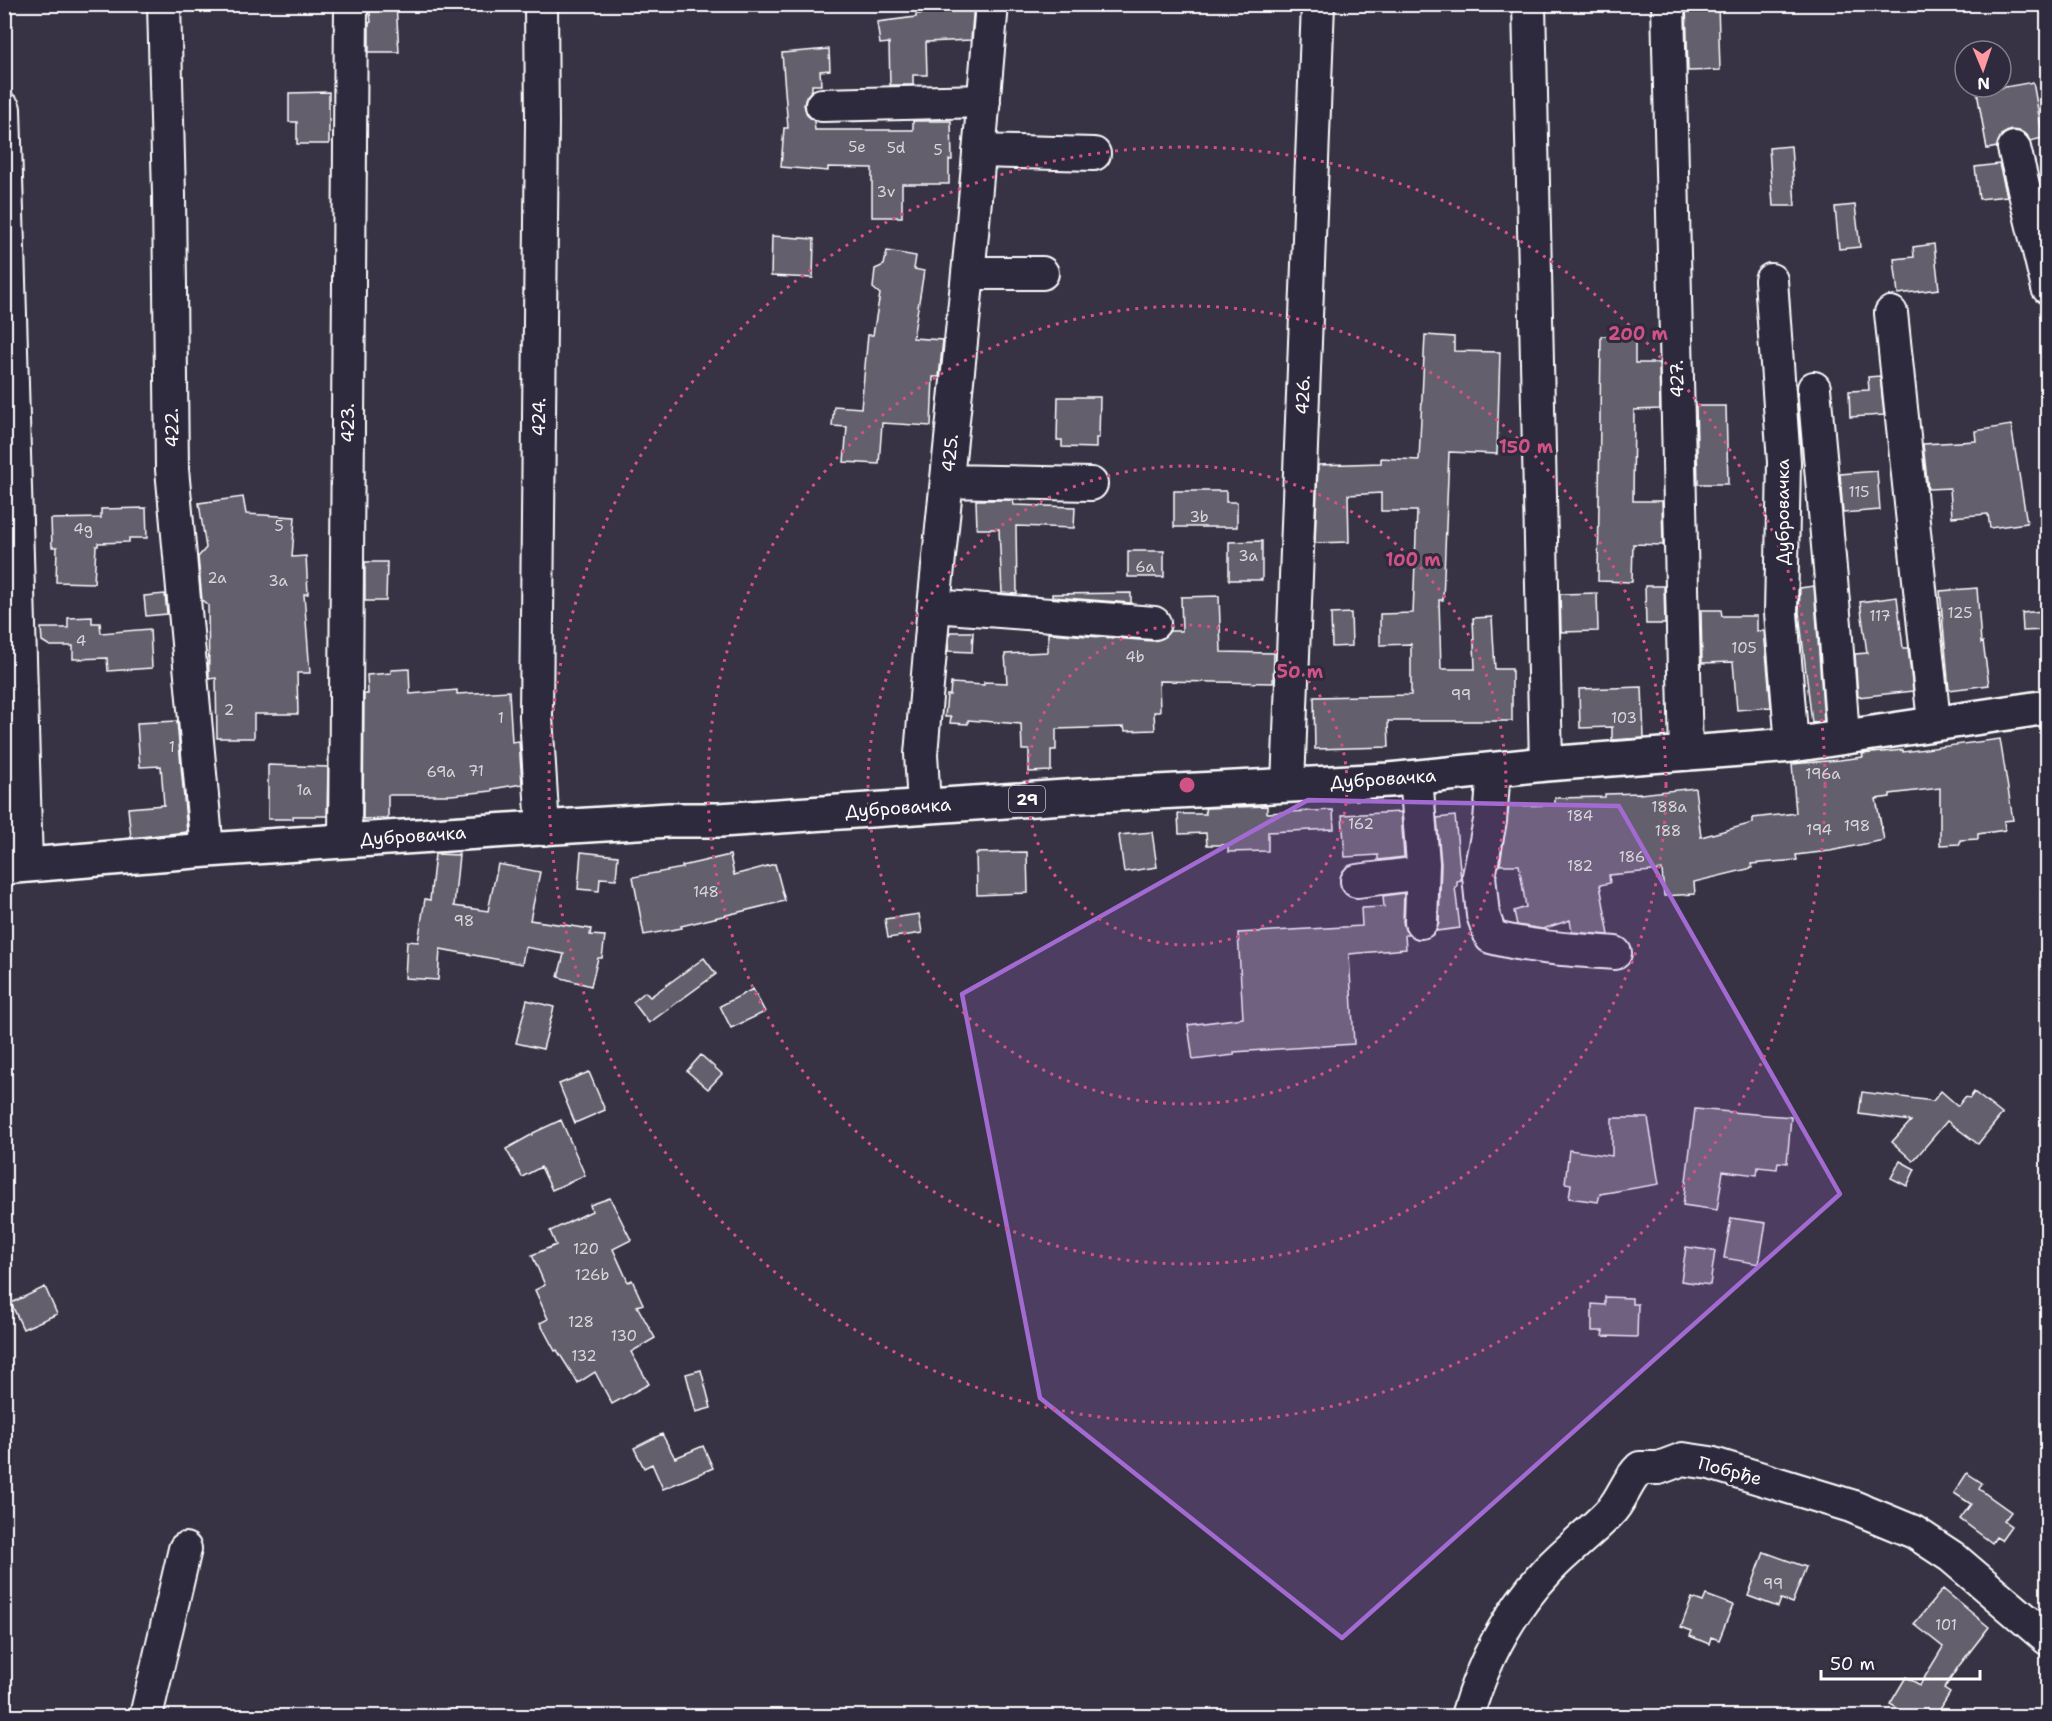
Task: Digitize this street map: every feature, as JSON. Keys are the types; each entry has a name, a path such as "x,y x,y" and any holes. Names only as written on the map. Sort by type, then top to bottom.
{"main road":[{"name":"Дубровачка","path":"15,866 207,850 669,820 720,820 1416,777 1546,764 1792,745 2048,706"}],"street":[{"name":"422.","path":"164,4 170,195 172,469 207,850"},
{"name":"423.","path":"345,841 351,4"},
{"name":"424.","path":"541,4 542,122 536,717 543,829"},
{"name":"425.","path":"924,806 921,753 992,4"},
{"name":"426.","path":"1288,785 1318,4"},
{"path":"1529,4 1546,764"},
{"name":"427.","path":"1668,4 1686,754"},
{"path":"822,105 984,101"},
{"path":"4,109 15,866"},
{"path":"2014,148 2048,288"},
{"path":"979,151 1094,154"},
{"path":"968,273 1042,273"},
{"name":"Дубровачка","path":"1771,280 1784,462 1781,613 1792,745"},
{"path":"1891,313 1934,722"},
{"name":"Дубровачка","path":"1814,388 1843,737"},
{"path":"947,481 1091,484"},
{"path":"934,606 1154,623"},
{"path":"1494,769 1490,820 1479,876 1483,915 1491,937 1513,943 1615,954"},
{"path":"1416,777 1422,873 1421,922"},
{"path":"1357,881 1422,873"},
{"name":"Побрђе","path":"1467,1716 1479,1675 1522,1599 1549,1569 1610,1512 1625,1493 1630,1477 1640,1468 1659,1468 1683,1459 1710,1463 1851,1506 1914,1532 1952,1557 2048,1639"},
{"path":"146,1716 184,1549"}],"highlighted area":[{"path":"1308,800 1619,806 1840,1194 1342,1638 1040,1398 962,994"}],"building":[{"path":"369,4 396,4 399,52 369,52 369,23 371,22"},
{"path":"944,4 974,4 971,40 926,42 927,75 913,75 913,85 890,85 889,43 880,44 877,22 916,17 916,14 945,12"},
{"path":"1686,4 1718,4 1720,70 1688,71"},
{"path":"829,49 830,70 820,71 821,85 812,85 812,90 806,97 804,105 807,115 814,121 815,130 913,130 913,121 951,121 952,160 949,160 949,184 902,184 902,217 872,217 872,168 828,167 828,171 781,167 784,128 788,128 782,53"},
{"path":"2033,82 2043,138 2030,141 2027,135 2020,131 2010,130 2001,135 1997,147 1987,149 1978,99 2013,99 2013,86"},
{"path":"329,92 329,144 297,144 297,122 289,122 289,93"},
{"path":"1791,146 1795,206 1773,206 1769,148"},
{"path":"1999,164 2007,196 1979,199 1975,167"},
{"path":"1855,205 1860,247 1839,249 1835,207"},
{"path":"772,236 814,239 813,278 771,276"},
{"path":"1934,244 1939,289 1898,294 1894,259 1914,257 1913,247"},
{"path":"887,251 916,256 914,269 924,271 913,338 943,340 939,377 933,377 931,426 882,423 879,464 844,462 847,427 832,426 834,406 861,408 868,335 873,335 880,294 873,288 875,269 884,265"},
{"path":"1425,335 1454,337 1454,351 1500,352 1497,454 1449,452 1443,600 1439,600 1441,669 1475,669 1473,618 1492,617 1495,669 1512,669 1512,721 1388,721 1389,747 1315,749 1314,697 1411,695 1411,644 1380,645 1380,614 1413,613 1417,511 1381,511 1381,493 1348,495 1349,542 1315,543 1318,465 1381,463 1381,458 1419,460"},
{"path":"1601,336 1635,336 1635,363 1659,363 1660,409 1634,410 1633,501 1662,501 1663,545 1633,544 1632,582 1598,581"},
{"path":"1880,376 1884,415 1850,417 1849,391 1869,390 1868,377"},
{"path":"1058,397 1100,397 1099,438 1096,438 1096,448 1062,447 1062,440 1057,440"},
{"path":"1696,406 1726,406 1728,484 1698,484"},
{"path":"2011,425 2027,523 1990,528 1988,514 1952,517 1950,488 1928,489 1923,444 1976,441 1975,431"},
{"path":"1877,471 1880,510 1843,513 1840,474"},
{"path":"1174,491 1226,491 1226,502 1237,502 1237,527 1174,527"},
{"path":"243,497 246,514 295,517 292,557 306,556 308,594 304,594 310,673 297,673 298,714 254,714 254,738 217,738 216,678 209,679 208,605 202,600 198,557 206,548 199,503"},
{"path":"976,500 1013,500 1014,505 1075,507 1074,528 1016,526 1017,594 1002,593 999,529 977,529"},
{"path":"146,508 147,538 129,538 129,542 98,543 94,583 56,582 57,547 52,547 51,519 101,518 101,509"},
{"path":"1262,541 1262,580 1229,580 1229,542"},
{"path":"1128,551 1164,551 1164,577 1128,577"},
{"path":"365,562 387,562 386,601 365,601"},
{"path":"1645,586 1664,586 1665,624 1646,624"},
{"path":"1814,586 1824,721 1812,723 1799,612 1800,588"},
{"path":"1977,588 1981,643 1983,642 1989,685 1949,690 1940,591"},
{"path":"1131,593 1131,603 1052,597 1052,594"},
{"path":"1597,593 1598,631 1561,632 1560,594"},
{"path":"165,594 167,614 146,616 144,596"},
{"path":"1219,596 1221,652 1274,653 1273,683 1159,681 1160,712 1154,712 1155,730 1125,731 1124,727 1056,729 1056,750 1051,750 1051,771 1029,772 1029,750 1022,750 1021,724 968,720 968,724 950,723 951,717 945,717 947,695 950,695 951,683 984,685 984,682 1007,683 1005,654 1048,652 1048,633 1153,641 1161,639 1170,631 1182,631 1181,597"},
{"path":"1897,597 1903,648 1908,648 1913,691 1858,697 1855,654 1867,653 1860,602"},
{"path":"1701,610 1721,610 1722,616 1757,616 1757,631 1764,631 1771,707 1737,710 1733,662 1702,663"},
{"path":"2042,611 2043,630 2023,631 2022,613"},
{"path":"1351,613 1352,646 1332,647 1331,614"},
{"path":"92,617 92,623 100,623 101,633 150,629 152,668 108,671 107,658 73,659 73,646 50,646 42,641 41,628 68,628 68,618"},
{"path":"950,632 973,632 972,652 948,651"},
{"path":"409,669 410,694 457,690 457,694 509,691 512,742 519,741 522,784 492,789 492,791 451,795 388,795 388,818 363,819 364,694 368,694 367,675"},
{"path":"1642,687 1644,738 1612,740 1612,727 1580,728 1579,689"},
{"path":"177,721 187,832 131,838 128,808 164,805 161,766 140,767 137,723"},
{"path":"2000,739 2013,820 2004,821 2005,830 1978,834 1978,839 1960,840 1960,844 1940,845 1940,788 1890,794 1890,797 1876,799 1884,840 1796,855 1797,860 1751,864 1752,868 1694,882 1695,894 1664,896 1662,870 1609,875 1610,883 1600,885 1609,935 1572,932 1570,920 1543,929 1517,925 1514,911 1526,907 1519,865 1500,865 1509,806 1555,805 1555,798 1605,797 1605,794 1640,794 1695,788 1701,837 1753,823 1753,818 1796,813 1792,764"},
{"path":"268,765 328,767 327,816 268,819"},
{"path":"1267,806 1267,813 1333,810 1334,829 1268,832 1268,851 1228,852 1228,845 1207,845 1206,833 1179,834 1178,814 1206,814 1205,808"},
{"path":"1401,812 1404,857 1378,860 1378,855 1345,857 1342,815"},
{"path":"1455,816 1461,880 1457,881 1457,887 1455,887 1460,928 1436,931 1439,923 1441,864 1437,818"},
{"path":"1152,832 1157,867 1124,872 1119,835"},
{"path":"581,852 618,856 616,879 600,878 599,891 578,889"},
{"path":"1027,852 1028,893 977,895 976,853"},
{"path":"435,854 459,855 454,906 488,911 498,864 540,872 530,920 591,929 590,935 605,936 602,958 598,958 591,986 558,977 564,954 525,947 522,964 440,949 438,980 405,978 407,941 418,942 425,899 430,900"},
{"path":"730,855 734,875 775,864 785,901 681,926 682,928 644,935 633,877 683,868 682,866"},
{"path":"1404,893 1403,922 1409,935 1405,935 1406,949 1349,954 1354,1044 1234,1052 1234,1055 1193,1060 1188,1025 1243,1018 1238,933 1362,926 1361,908 1384,907 1383,896"},
{"path":"919,914 922,933 888,938 885,919"},
{"path":"704,958 716,974 649,1023 633,1002 645,992 650,997"},
{"path":"753,989 765,1012 731,1028 720,1006"},
{"path":"527,1000 554,1007 543,1049 516,1043"},
{"path":"701,1055 722,1074 708,1089 687,1071"},
{"path":"589,1072 605,1110 575,1123 559,1084"},
{"path":"1941,1091 1958,1106 1965,1097 1970,1098 1974,1092 2002,1114 1978,1144 1947,1121 1913,1161 1892,1142 1911,1121 1859,1114 1862,1092 1933,1101"},
{"path":"1695,1109 1791,1117 1787,1163 1778,1162 1777,1169 1758,1167 1757,1175 1723,1171 1717,1210 1683,1205"},
{"path":"1612,1118 1648,1118 1659,1184 1600,1194 1598,1202 1569,1198 1571,1184 1565,1183 1569,1150 1612,1156"},
{"path":"561,1120 585,1175 552,1190 541,1167 522,1177 506,1149"},
{"path":"1900,1161 1915,1169 1907,1186 1891,1178"},
{"path":"610,1198 631,1240 613,1249 628,1282 632,1280 643,1304 637,1306 655,1338 631,1352 649,1384 612,1404 595,1372 578,1383 557,1350 555,1351 540,1323 548,1319 535,1290 545,1285 532,1255 556,1245 550,1231 592,1211 590,1205"},
{"path":"1731,1218 1766,1223 1759,1264 1724,1258"},
{"path":"1686,1247 1715,1251 1710,1285 1681,1281"},
{"path":"45,1287 57,1314 23,1329 11,1303"},
{"path":"1605,1297 1632,1298 1632,1304 1638,1304 1637,1337 1602,1336 1603,1331 1592,1331 1592,1304 1605,1305"},
{"path":"701,1370 711,1408 696,1412 686,1374"},
{"path":"662,1434 675,1458 703,1446 713,1468 663,1489 652,1464 644,1468 634,1448"},
{"path":"1967,1473 1982,1483 1979,1489 2011,1512 2004,1521 2011,1526 2001,1540 1996,1537 1992,1543 1960,1519 1971,1504 1954,1493"},
{"path":"1764,1552 1806,1567 1792,1603 1781,1599 1778,1607 1748,1596"},
{"path":"1943,1589 1989,1627 1944,1689 1950,1693 1936,1716 1911,1716 1890,1704 1906,1677 1920,1685 1943,1647 1914,1624"},
{"path":"1706,1595 1733,1605 1719,1640 1711,1637 1709,1644 1690,1636 1692,1631 1681,1627 1692,1598 1703,1602"}]}
